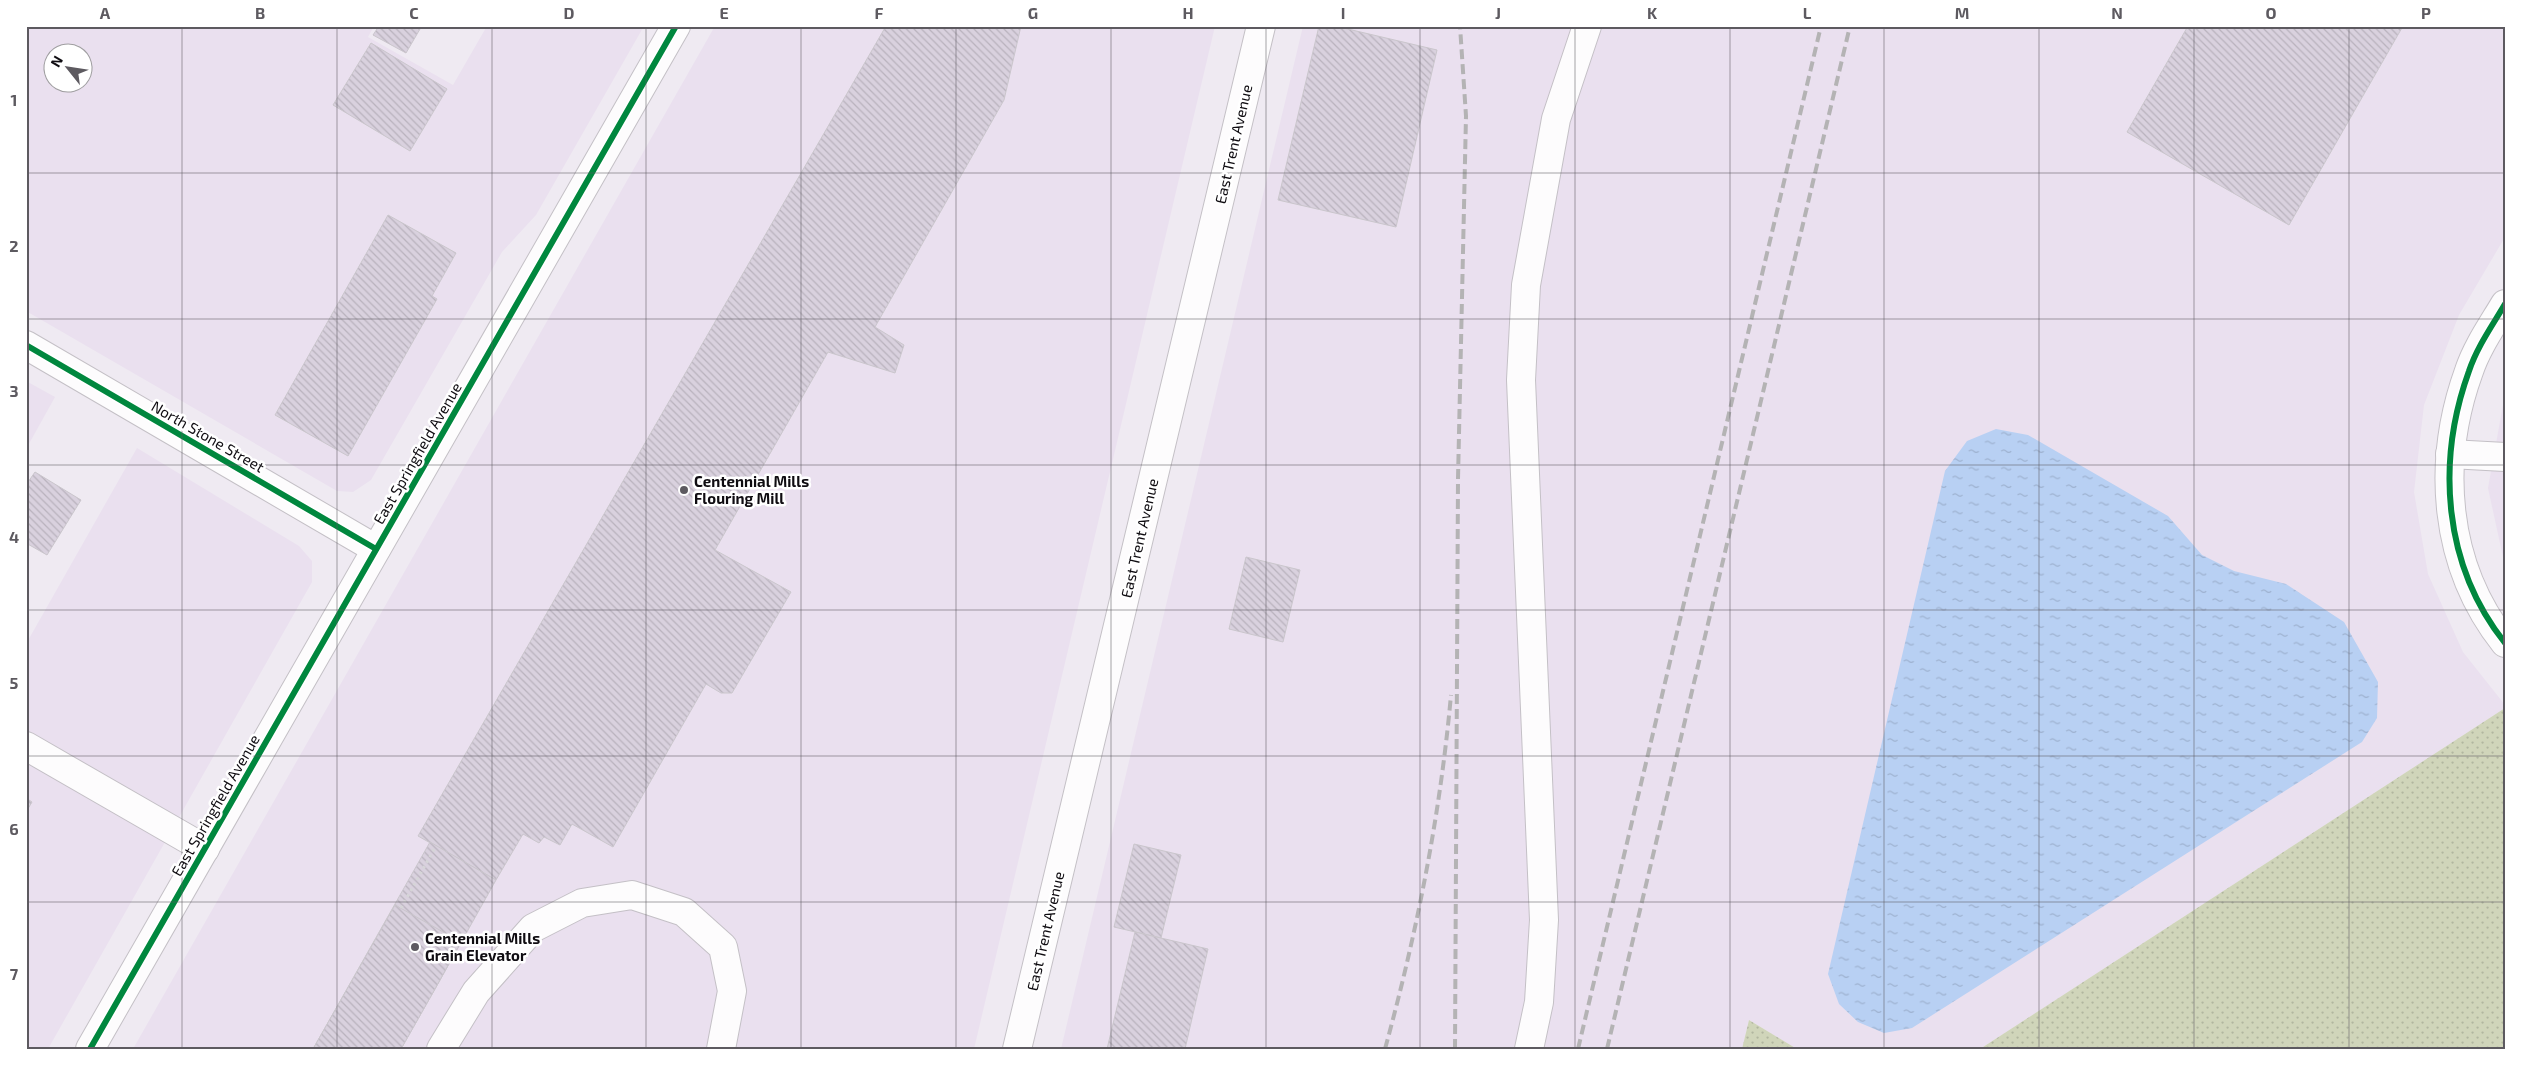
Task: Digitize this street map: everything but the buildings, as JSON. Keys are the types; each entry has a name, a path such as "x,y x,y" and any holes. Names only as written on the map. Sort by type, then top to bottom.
{"street":[{"name":"East Springfield Avenue","path":"90,1049 676,26"},
{"name":"East Trent Avenue","path":"1017,1049 1261,26"},
{"path":"1530,1049 1540,1002 1544,920 1521,380 1526,285 1556,118 1587,26"},
{"path":"2505,304 2469,369 2459,401 2450,441 2448,487 2455,534 2464,567 2478,602 2505,642"},
{"name":"North Stone Street","path":"26,344 376,549"},
{"path":"2450,454 2505,457"},
{"path":"26,746 204,849"},
{"path":"441,1049 476,992 533,928 582,903 632,895 684,912 723,947 732,991 721,1049"}],"path":[{"path":"401,908 436,846"}],"shaded area":[{"path":"26,26 374,26 368,37 453,85 487,26 644,26 536,215 502,252 371,480 353,492 337,491 26,311"},
{"path":"715,26 1215,26 974,1049 133,1049"},
{"path":"1303,26 2505,26 2505,237 2459,315 2424,405 2414,492 2428,574 2463,652 2505,705 2505,708 1980,1049 1797,1049 1749,1020 1742,1049 1061,1049"},
{"path":"26,381 55,397 26,449"},
{"path":"2505,394 2505,566 2488,488"},
{"path":"137,448 299,546 312,561 312,582 48,1049 26,1049 26,644"}],"green space":[{"path":"2505,708 2505,1049 1980,1049"},
{"path":"1749,1020 1797,1049 1742,1049"}],"water":[{"path":"1996,429 2028,435 2168,516 2202,555 2234,571 2286,584 2344,622 2378,682 2377,718 2362,742 1912,1028 1884,1033 1858,1022 1839,1004 1828,974 1945,471 1967,441"}],"railway":[{"path":"1455,1049 1458,479 1466,116 1460,26"},
{"path":"1578,1049 1821,26"},
{"path":"1607,1049 1850,26"},
{"path":"1385,1049 1397,1005 1426,874 1441,785 1451,695"}],"cycle path":[{"path":"90,1049 676,26"},
{"path":"2505,304 2480,345 2469,371 2452,441 2450,476 2451,512 2458,547 2469,580 2484,613 2505,643"},
{"path":"26,345 376,549"}],"place":[{"name":"Centennial Mills Flouring Mill","path":"684,490"},
{"name":"Centennial Mills Grain Elevator","path":"415,947"}]}
